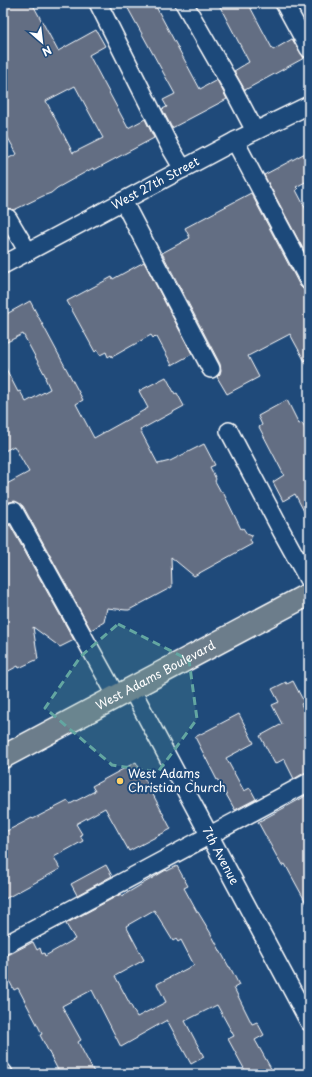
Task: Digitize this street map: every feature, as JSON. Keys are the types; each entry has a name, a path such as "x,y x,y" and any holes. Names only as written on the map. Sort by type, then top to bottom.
{"main road":[{"name":"West Adams Boulevard","path":"3,758 309,594"}],"street":[{"path":"98,3 170,147 183,169"},
{"path":"184,3 256,131"},
{"path":"284,3 309,49"},
{"name":"West 27th Street","path":"3,265 235,140 309,105"},
{"path":"235,140 309,281"},
{"path":"123,201 211,368"},
{"path":"8,218 28,252"},
{"path":"229,431 309,581"},
{"name":"7th Avenue","path":"3,517 14,511 209,835 309,1022"},
{"path":"3,946 309,782"}],"highlighted area":[{"path":"118,624 189,660 197,719 158,772 112,765 45,708 81,656"}],"building":[{"path":"3,3 32,3 58,51 96,30 105,46 89,55 128,128 145,119 154,138 94,170 93,168 57,188 51,193 14,210 8,208 3,209 3,161 17,154 3,129","holes":["75,86 103,138 73,153 46,101"]},
{"path":"125,3 154,3 200,89 217,80 227,99 172,128 162,109 167,107 163,100 175,94"},
{"path":"218,3 248,3 273,50 292,39 304,58 245,90 234,71 249,62"},
{"path":"309,151 309,180 296,187 298,189 296,190 309,215 309,260 264,175"},
{"path":"251,193 300,286 304,290 309,291 309,369 290,334 248,356 259,377 227,394 217,377 221,370 220,364 162,253 190,238 185,228"},
{"path":"144,262 192,354 172,365 157,337 155,336 153,338 151,335 112,357 111,355 108,357 106,352 100,355 97,350 95,352 67,301"},
{"path":"30,301 83,400 76,404 94,438 148,408 139,391 166,377 175,394 177,393 184,406 140,430 158,464 170,461 204,444 215,465 210,467 216,479 215,481 221,492 223,492 241,529 243,528 247,534 252,536 250,540 252,544 194,576 171,557 172,587 129,610 107,608 104,622 91,630 23,506 15,501 9,502 3,506 3,486 29,472 14,446 3,452 3,363 18,392 20,391 26,402 50,389 45,378 46,377 23,334 3,344 3,316"},
{"path":"287,400 299,424 302,423 309,436 309,521 295,494 283,501 273,482 284,475 259,427 262,425 258,416"},
{"path":"10,525 74,640 60,647 33,627 38,659 19,668 18,666 3,674 3,527"},
{"path":"293,681 304,702 301,704 309,719 309,772 304,773 294,779 284,759 275,764 260,736 282,724 272,705 279,702 272,689 286,682 287,684"},
{"path":"239,714 254,743 226,758 244,791 250,788 256,799 235,810 217,780 195,737"},
{"path":"136,762 171,829 129,851 105,808 76,824 82,834 80,835 83,841 54,857 60,869 3,900 3,833 68,801 70,804 95,791 92,786"},
{"path":"309,793 309,908 285,864 282,866 258,822"},
{"path":"106,865 112,876 77,895 71,884"},
{"path":"177,866 188,886 184,888 239,985 234,988 252,1024 257,1022 264,1035 255,1040 274,1074 247,1074 228,1039 234,1036 217,1005 185,1021 204,1057 191,1064 167,1020 121,1047 92,990 62,1006 81,1040 78,1042 95,1074 60,1074 40,1035 42,1034 18,988 14,990 3,969 3,956 8,955 33,942 37,950 40,948 42,954 44,953 45,956 75,939 66,924 121,894 122,896 166,870 167,871","holes":["154,910 173,941 176,939 178,942 181,940 194,965 157,984 166,1002 137,1017 115,976 144,960 126,926"]}],"place":[{"name":"West Adams Christian Church","path":"120,781"}]}
